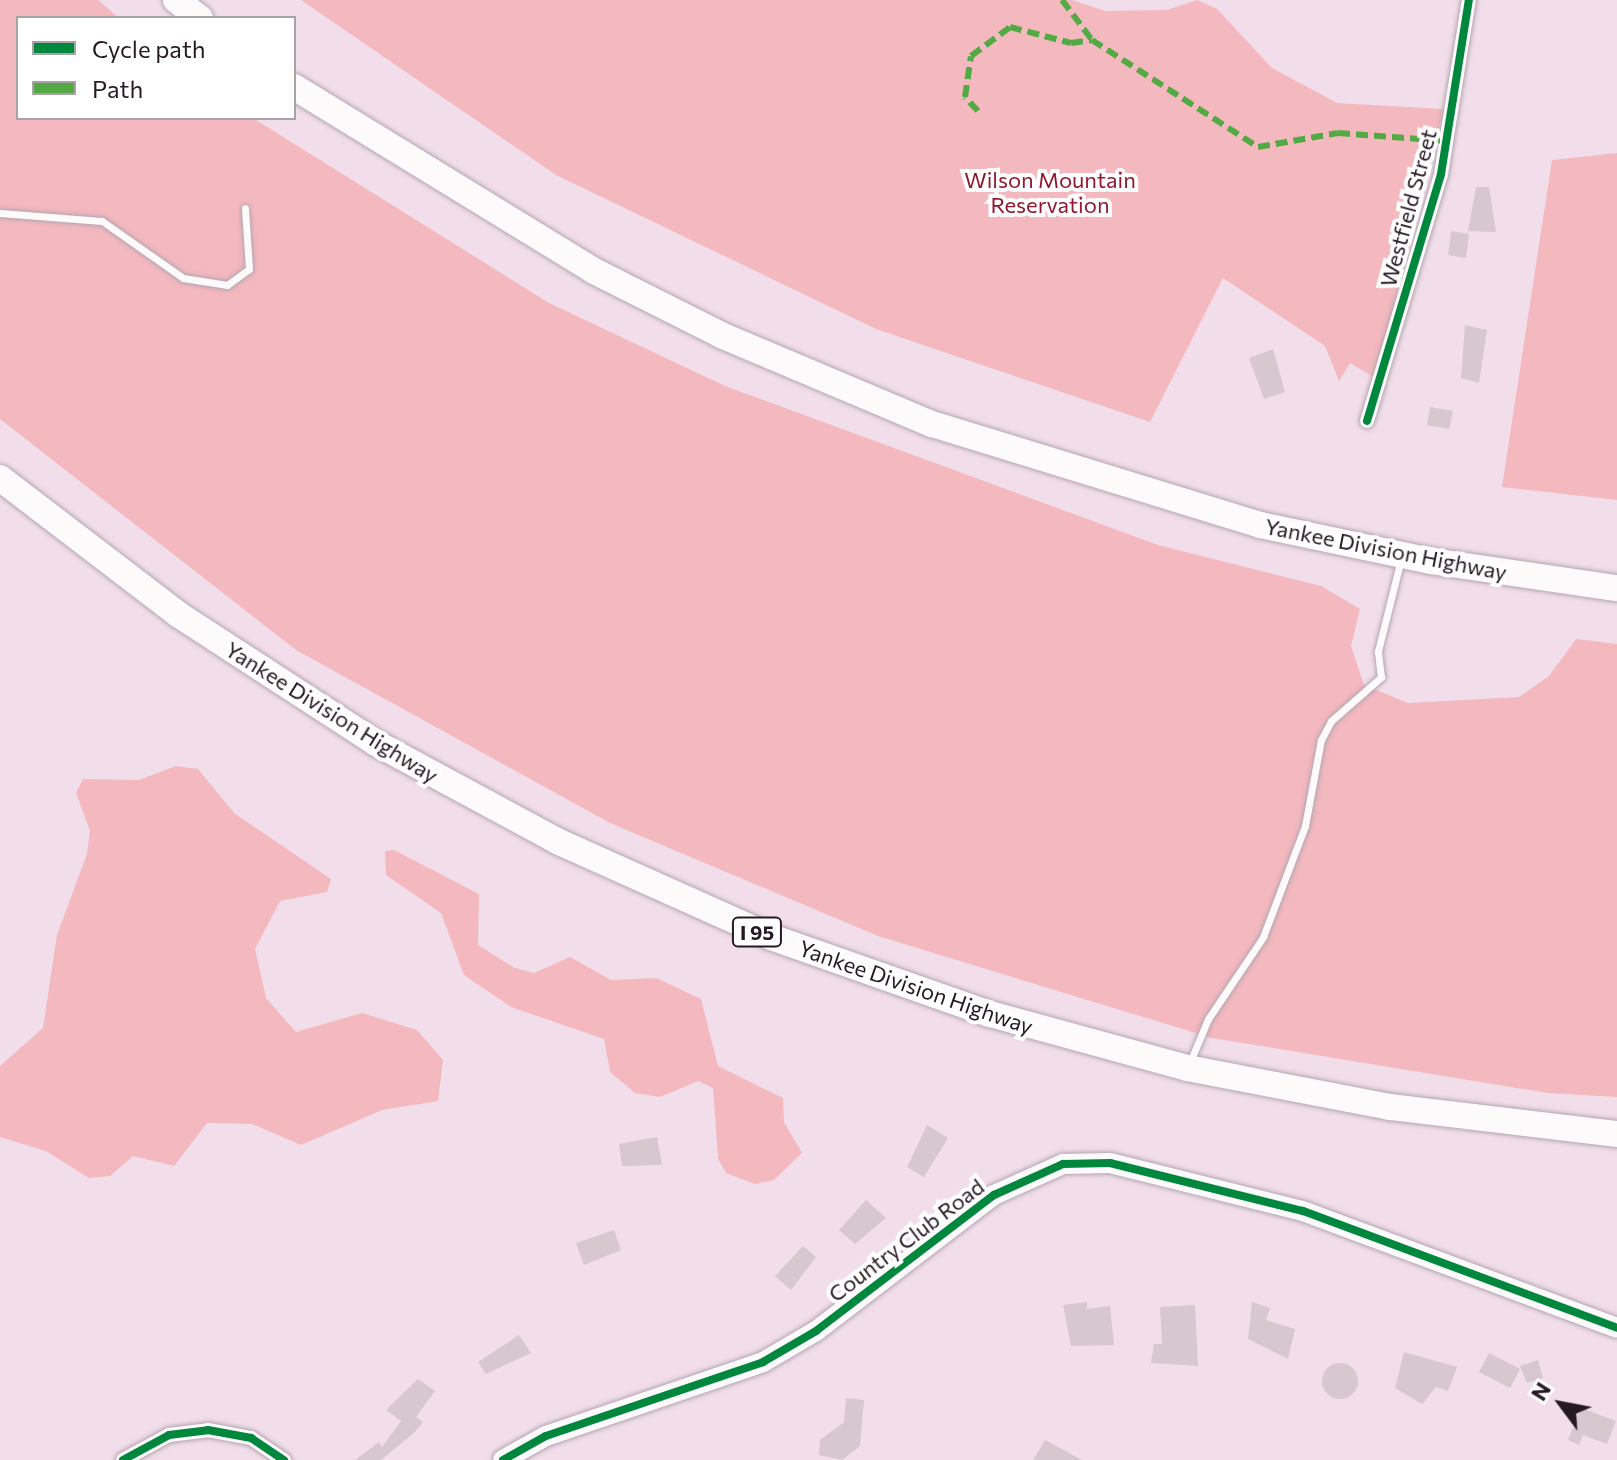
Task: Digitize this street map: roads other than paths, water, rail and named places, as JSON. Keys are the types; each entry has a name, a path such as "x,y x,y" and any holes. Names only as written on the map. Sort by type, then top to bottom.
{"highway":[{"path":"176,0 197,16"},
{"name":"Yankee Division Highway","path":"296,88 544,244 787,364 1067,470 1401,555 1617,588"},
{"name":"Yankee Division Highway","path":"0,478 56,523 350,728 610,867 879,978 1187,1068 1390,1107 1617,1134"}],"street":[{"name":"Westfield Street","path":"1367,421 1441,174 1469,0"},
{"name":"Country Club Road","path":"503,1460 546,1436 763,1362 816,1331 994,1195 1063,1164 1110,1163 1303,1211 1617,1328"},
{"path":"123,1460 169,1435 208,1430 251,1438 284,1460"}],"lane":[{"path":"0,213 102,221 183,278 227,285 249,269 245,208"},
{"path":"0,493 56,523"},
{"path":"1187,1068 1208,1019 1263,937 1305,826 1321,740 1381,677 1378,651 1401,555"}],"park label":[{"name":"Wilson Mountain Reservation","path":"1050,192"}]}
